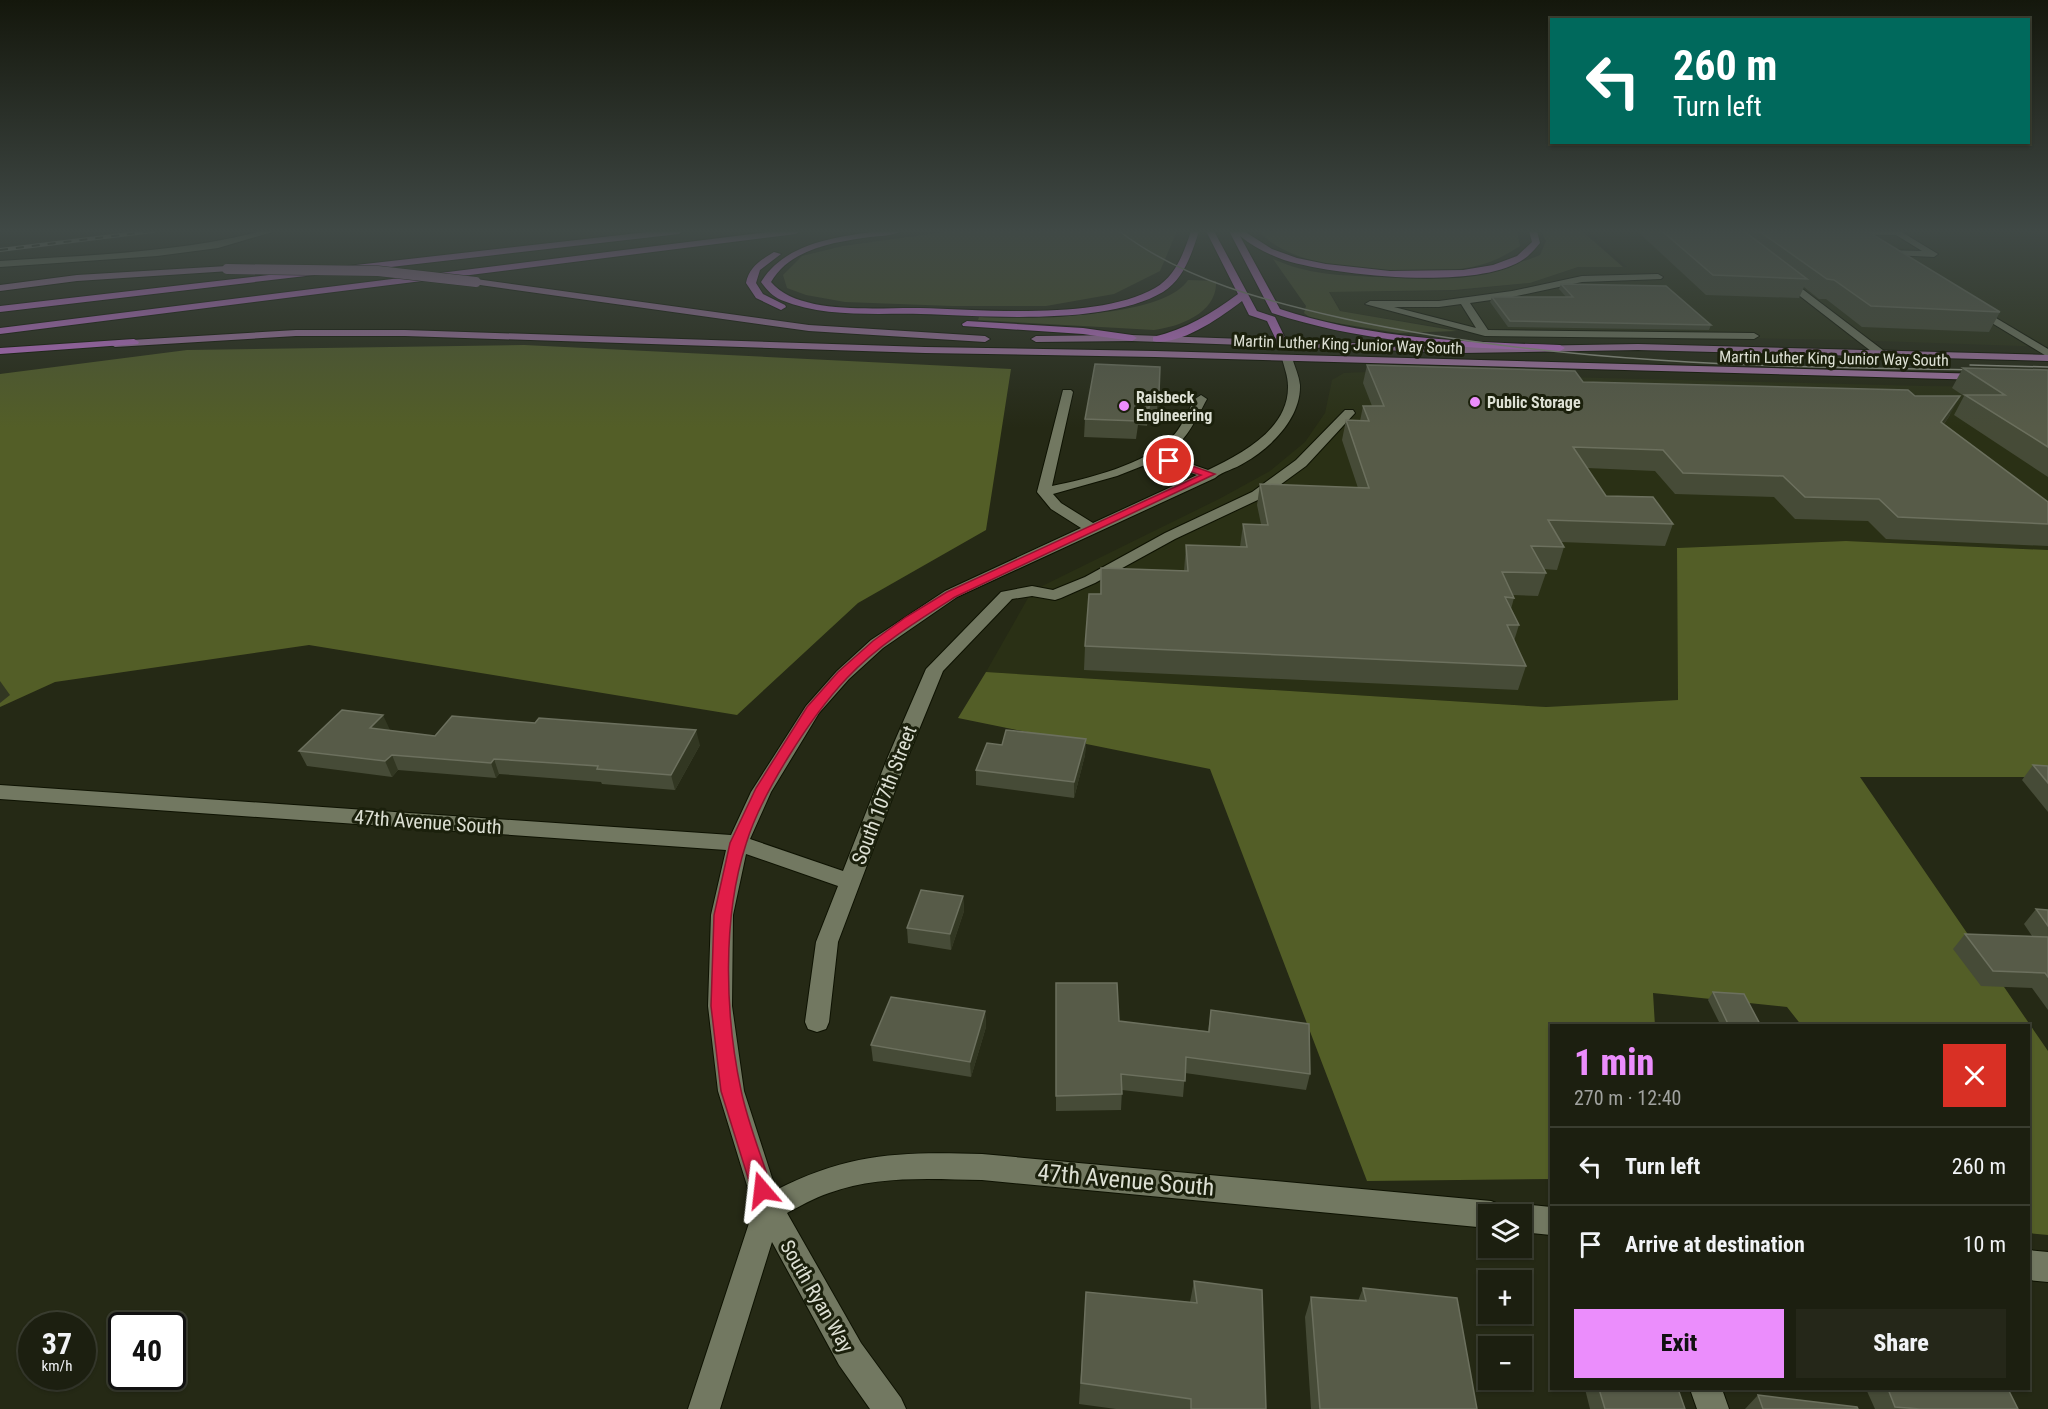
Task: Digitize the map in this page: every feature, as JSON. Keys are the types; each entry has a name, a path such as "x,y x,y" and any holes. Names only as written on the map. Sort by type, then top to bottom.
{"highway":[{"path":"0,310 111,297"},
{"path":"0,331 269,297"},
{"path":"0,338 291,297"},
{"path":"761,297 771,304 802,311 874,319 1083,331 1132,338"},
{"path":"783,297 849,309 1018,313 1092,309 1143,297"},
{"path":"1157,339 1180,334 1208,322 1241,297"},
{"path":"1244,297 1253,313 1274,315 1364,335 1466,345 1560,348"},
{"path":"1265,297 1274,315 1285,351"}],"main road":[{"path":"583,297 809,328 1002,339"},
{"name":"Martin Luther King Junior Way South","path":"0,352 296,333 405,333 925,350 1285,351 1638,347 2048,356"},
{"name":"Martin Luther King Junior Way South","path":"1026,339 1157,339 1285,351 1991,378"}],"street":[{"path":"1490,297 1439,304 1370,304 1485,333 1754,336"},
{"path":"1807,297 1880,353"},
{"path":"1463,300 1485,333"},
{"path":"1972,306 2048,356"},
{"name":"South Ryan Way","path":"890,1409 850,1354 768,1208 731,1091 720,1006 722,915 738,843 761,792 812,710 843,675 877,644 951,594 1240,460 1260,445 1285,416 1293,402 1294,386 1285,351"},
{"path":"1044,492 1066,392"},
{"path":"1044,492 1080,485 1154,456 1175,442 1201,399"},
{"name":"South 107th Street","path":"817,1022 827,942 897,759 935,669 1007,595 1032,591 1055,595 1090,580 1170,536 1257,495 1301,464 1349,413"},
{"path":"1154,456 1210,474"},
{"path":"1044,492 1056,506 1093,529"},
{"name":"47th Avenue South","path":"0,792 738,843 850,882"},
{"name":"47th Avenue South","path":"768,1208 829,1180 872,1168 922,1165 982,1167 1478,1214"},
{"path":"704,1409 768,1208"},
{"path":"1532,1219 1550,1221"},
{"path":"2030,1265 2048,1267"},
{"path":"1706,1390 1713,1409"}],"shaded area":[{"path":"816,297 1098,297 1046,306 952,306 845,302"},
{"path":"1165,297 1213,297 1204,310 1185,322 1154,330 978,320 979,317 1090,314 1151,303"},
{"path":"1300,297 1332,297 1340,311 1457,331 1398,333 1312,319 1304,313 1306,306"},
{"path":"1333,297 2048,297 2048,347 1849,340 1477,333 1341,311"},
{"name":"Public Storage","path":"1344,373 2048,387 2048,550 1846,541 1677,548 1678,700 1546,707 986,672 1032,591 1219,499 1270,471 1305,442 1325,413 1332,380"}],"green space":[{"path":"524,345 1011,369 986,530 858,603 737,715 309,645 55,682 0,707 0,374 187,350"},
{"path":"1846,541 2048,550 2048,777 1860,777 2029,1024 1800,1024 1787,1007 1653,993 1655,1024 1550,1024 1550,1179 1367,1181 1210,769 958,718 986,672 1546,707 1678,700 1677,548"},
{"path":"2030,1025 2048,1051 2048,1235 2030,1233"}],"building":[{"path":"1492,297 1678,297 1711,325 1510,321"},
{"path":"1858,297 1975,297 2000,312 1871,306"},
{"path":"1095,364 1160,367 1159,393 1150,393 1149,408 1139,408 1138,421 1085,419"},
{"path":"1367,365 1575,371 1583,382 1908,390 1915,396 1960,396 1941,422 2048,502 2048,524 1898,517 1879,499 1805,497 1783,476 1683,473 1663,450 1573,447 1606,496 1653,497 1673,524 1548,520 1564,547 1531,546 1546,573 1502,572 1514,598 1505,597 1519,625 1507,625 1526,666 1085,646 1089,594 1101,594 1101,568 1188,571 1186,545 1247,547 1243,524 1268,525 1260,484 1369,488 1346,420 1369,421 1363,406 1384,406"},
{"path":"1963,368 2048,370 2048,447 1965,395 2005,395"},
{"path":"342,710 383,715 370,728 435,736 452,716 535,723 539,718 696,730 671,775 597,769 598,766 494,759 491,763 392,755 385,761 299,751"},
{"path":"1006,730 1086,739 1074,782 976,770 987,743 1002,745"},
{"path":"2033,765 2048,766 2048,783"},
{"path":"921,890 963,896 950,934 907,928"},
{"path":"2036,909 2048,910 2048,926"},
{"path":"1965,934 2048,937 2048,977 2045,973 1993,971"},
{"path":"1056,983 1117,983 1119,1021 1209,1032 1211,1010 1309,1024 1310,1074 1186,1057 1185,1081 1121,1074 1122,1094 1056,1096"},
{"path":"1713,992 1744,994 1760,1024 1728,1024"},
{"path":"891,997 985,1011 970,1062 871,1045"},
{"path":"1194,1281 1262,1290 1266,1409 1191,1409 1191,1399 1081,1383 1086,1292 1197,1303"},
{"path":"1363,1288 1457,1298 1477,1409 1320,1409 1311,1297 1366,1301"},
{"path":"1599,1390 1678,1390 1685,1409 1605,1409"},
{"path":"1888,1390 2008,1390 2018,1409 1920,1409 1895,1407"},
{"path":"1758,1395 1857,1407 1858,1409 1763,1409"}],"tram line":[{"path":"1259,297 1346,319 1503,346 1582,354 1740,364 1979,370"},
{"path":"1970,365 2048,367"}],"place":[{"name":"Public Storage","path":"1475,402"},
{"name":"Raisbeck Engineering","path":"1124,406"}],"route":[{"path":"762,1190 731,1091 720,1006 722,915 738,843 761,792 812,710 843,675 877,644 910,620 951,594 1210,474 1169,461"}]}
